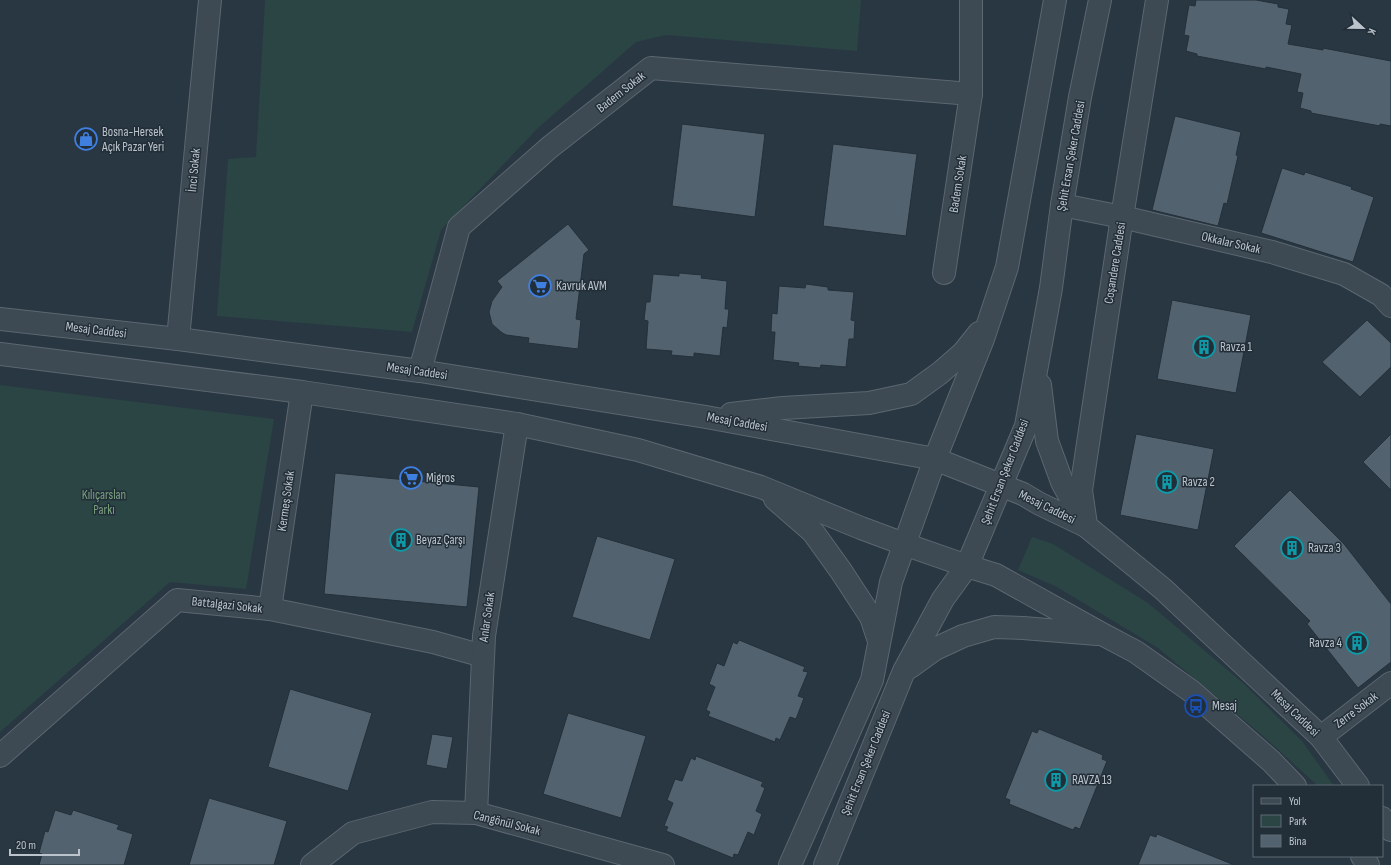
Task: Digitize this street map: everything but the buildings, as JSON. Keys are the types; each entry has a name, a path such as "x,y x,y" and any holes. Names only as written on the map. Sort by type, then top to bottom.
{"street":[{"name":"İnci Sokak","path":"178,339 210,0"},
{"name":"Badem Sokak","path":"944,274 971,94 971,0"},
{"name":"Şehit Ersan Şeker Caddesi","path":"790,865 872,680 891,582 934,459 983,339 1007,267 1055,0"},
{"name":"Şehit Ersan Şeker Caddesi","path":"825,865 904,671 943,599 967,566 1026,426 1051,288 1062,205 1080,97 1100,0"},
{"name":"Coşandere Caddesi","path":"1086,526 1081,490 1122,217 1157,0"},
{"name":"Badem Sokak","path":"420,371 459,227 550,147 651,68 971,94"},
{"name":"Okkalar Sokak","path":"1062,205 1122,217 1272,252 1344,274 1381,295 1391,306"},
{"name":"Mesaj Caddesi","path":"0,319 178,339 420,371 706,417 934,459 1023,494 1040,504 1086,526 1163,589 1320,737 1357,785"},
{"path":"706,417 783,408 869,404 911,394 940,373 963,353 988,321"},
{"path":"0,354 302,392 517,424 638,450 761,487 860,528 967,566 996,574 1136,652 1191,691 1271,761 1294,785"},
{"path":"1037,364 1047,441 1062,482 1086,526"},
{"name":"Kermeş Sokak","path":"270,610 302,392"},
{"name":"Anlar Sokak","path":"476,813 484,636 517,424"},
{"path":"761,487 813,532 871,617 879,643"},
{"name":"Battalgazi Sokak","path":"0,756 177,600 270,610 433,642 483,656"},
{"path":"904,671 935,649 963,636 994,627 1102,634"},
{"name":"Zerre Sokak","path":"1320,737 1391,683"},
{"name":"Cangönül Sokak","path":"312,865 353,833 432,812 476,813 663,865"},
{"path":"1383,819 1391,830"}],"green space":[{"path":"265,0 861,0 857,51 666,35 636,42 538,128 441,230 412,332 217,316 228,159 256,157"},
{"name":"Kılıçarslan Parkı","path":"0,385 274,419 246,589 170,582 0,732"},
{"path":"1032,537 1053,544 1148,603 1243,683 1302,741 1333,785 1317,785 1263,736 1158,648 1057,587 1018,570"}],"place":[{"name":"Bosna-Hersek Açık Pazar Yeri","path":"86,139"},
{"name":"Kavruk AVM","path":"540,286"},
{"name":"Ravza 1","path":"1204,347"},
{"name":"Migros","path":"411,478"},
{"name":"Ravza 2","path":"1167,482"},
{"name":"Beyaz Çarşı","path":"401,540"},
{"name":"Ravza 3","path":"1292,548"},
{"name":"Ravza 4","path":"1357,643"},
{"name":"Mesaj","path":"1196,706"},
{"name":"RAVZA 13","path":"1056,780"}]}
